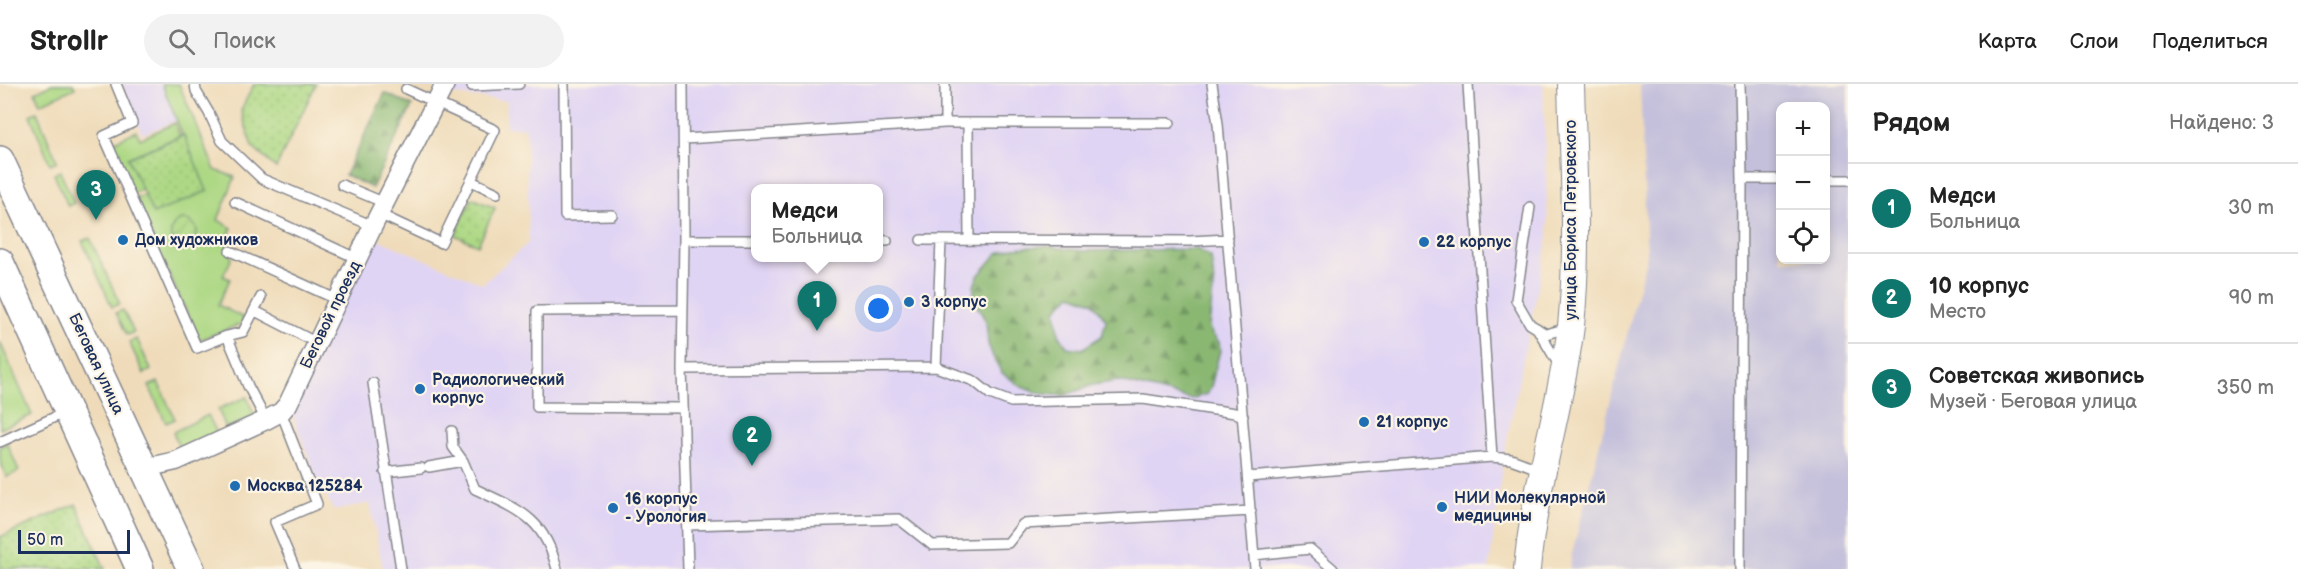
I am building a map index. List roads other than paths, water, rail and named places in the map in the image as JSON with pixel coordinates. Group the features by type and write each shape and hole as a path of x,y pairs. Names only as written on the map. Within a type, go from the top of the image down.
{"main road":[{"name":"Беговая улица","path":"0,160 192,569"},
{"path":"0,262 140,569"}],"street":[{"name":"Беговой проезд","path":"278,412 317,343 445,84"},
{"name":"улица Бориса Петровского","path":"1527,569 1543,471 1564,372 1570,327 1575,213 1571,84"},
{"path":"146,468 176,461 278,412"}],"lane":[{"path":"116,84 132,123 104,136 197,348 243,332 261,297"},
{"path":"195,84 196,91 222,141 262,179 379,215 441,243 495,130 406,88"},
{"path":"472,86 519,84"},
{"path":"564,84 565,216 612,215"},
{"path":"684,84 682,369 688,569"},
{"path":"945,84 945,123"},
{"path":"1212,84 1218,124 1244,416 1255,569"},
{"path":"1468,84 1492,458"},
{"path":"1740,84 1742,179 1740,569"},
{"path":"684,139 945,123 1170,123"},
{"path":"968,123 969,240"},
{"path":"1742,179 1776,179"},
{"path":"1830,180 1848,180"},
{"path":"471,181 497,193"},
{"path":"342,185 379,215"},
{"path":"235,202 358,259"},
{"path":"1530,207 1516,300 1530,324 1546,334 1570,327"},
{"path":"921,240 1190,241 1228,239"},
{"path":"684,240 751,240"},
{"path":"936,367 941,241"},
{"path":"230,251 338,300"},
{"path":"682,310 537,311 537,407 683,408"},
{"path":"255,311 317,343"},
{"path":"1537,328 1564,372"},
{"path":"228,336 248,386 278,412 317,504 276,522 296,569"},
{"path":"682,369 936,367 974,381 990,394 1011,402 1143,399 1235,412 1244,416"},
{"path":"373,383 401,569"},
{"path":"0,442 68,411"},
{"path":"452,431 453,447 463,461 474,489 516,508 539,526 553,551 557,569"},
{"path":"1248,477 1492,458 1511,459 1543,471"},
{"path":"385,472 463,461"},
{"path":"687,525 899,519 932,545 1008,543 1023,525 1251,511"},
{"path":"1254,555 1310,549 1333,569"}],"place":[{"name":"Советская живопись","path":"96,220"},
{"name":"Дом художников","path":"123,240"},
{"name":"22 корпус","path":"1424,242"},
{"name":"3 корпус","path":"909,302"},
{"name":"Медси","path":"817,331"},
{"name":"Радиологический корпус","path":"420,389"},
{"name":"21 корпус","path":"1364,422"},
{"name":"10 корпус","path":"752,466"},
{"name":"Москва 125284","path":"235,486"},
{"name":"НИИ Молекулярной медицины","path":"1442,507"},
{"name":"16 корпус - Урология","path":"613,508"}]}
